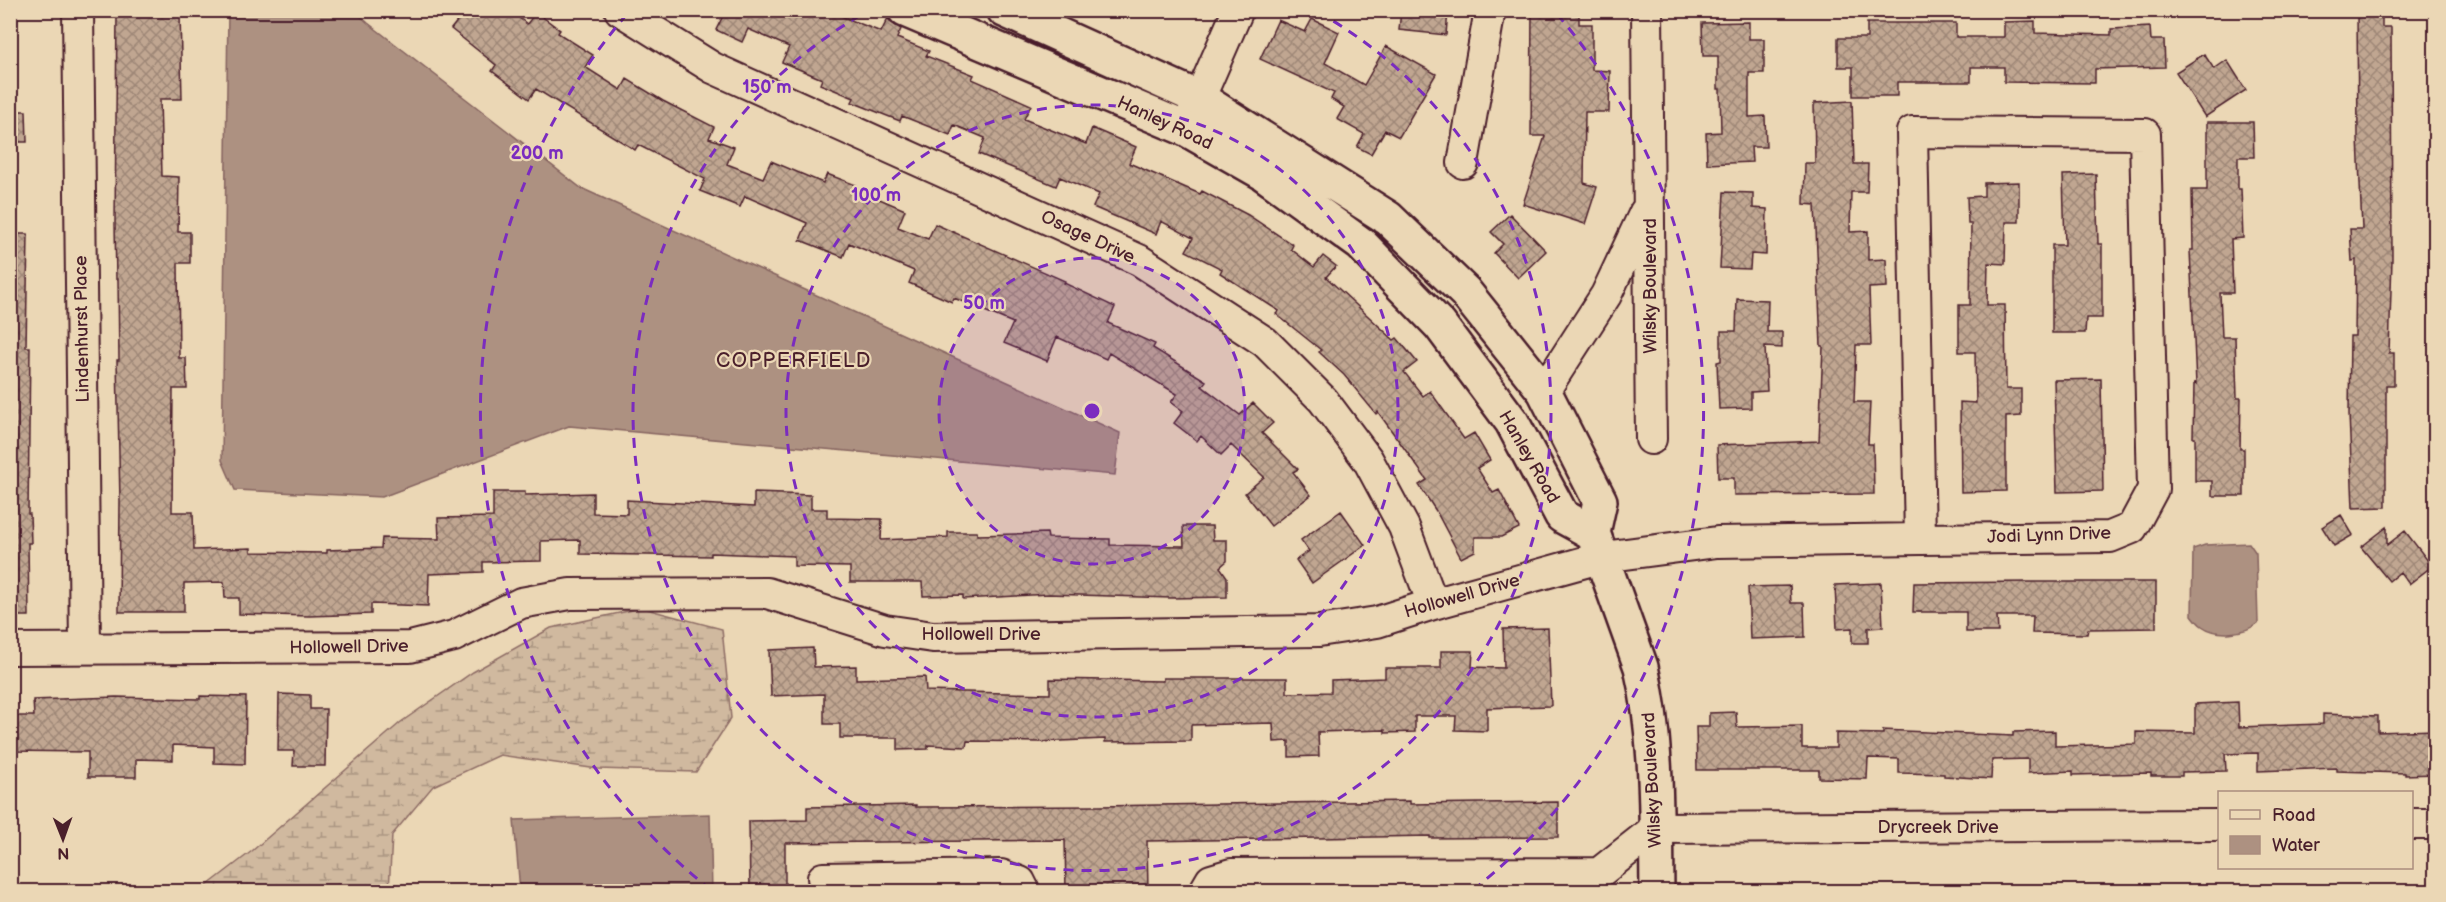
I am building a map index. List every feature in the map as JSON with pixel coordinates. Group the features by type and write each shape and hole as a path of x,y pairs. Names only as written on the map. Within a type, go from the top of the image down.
{"main road":[{"name":"Hanley Road","path":"905,10 1186,129 1263,173 1361,244 1447,334 1512,422 1562,516 1598,545"},
{"name":"Hanley Road","path":"1004,10 1199,98 1388,218 1465,292 1544,391 1600,501 1598,545"},
{"name":"Wilsky Boulevard","path":"1598,545 1641,667 1646,689 1655,752 1657,891"}],"street":[{"name":"Lindenhurst Place","path":"78,10 86,648"},
{"name":"Osage Drive","path":"620,10 712,68 1139,260 1265,342 1323,400 1368,460 1404,527 1433,604"},
{"path":"1186,129 1238,10"},
{"path":"1463,163 1490,10"},
{"name":"Wilsky Boulevard","path":"1647,10 1651,439"},
{"name":"Jodi Lynn Drive","path":"1912,132 2145,134 2153,489 2132,528 2110,537 1920,539 1912,132"},
{"name":"Wilsky Boulevard","path":"1544,391 1606,295 1649,204"},
{"name":"Hollowell Drive","path":"10,649 410,647 454,636 521,603 570,594 768,593 885,630 933,637 1319,631 1377,622 1598,545 1920,539"},
{"path":"2413,824 2436,824"},
{"name":"Drycreek Drive","path":"1656,828 2218,825"},
{"path":"1204,891 1211,880 1231,874 1484,883 1599,873 1656,828"},
{"path":"823,878 1001,875 1020,882 1025,891"}],"green space":[{"path":"642,608 722,629 731,718 696,772 598,769 500,755 433,786 392,835 389,891 204,892 204,888 252,851 401,722 473,672 551,628"}],"water":[{"path":"228,11 355,11 581,188 1120,433 1115,475 569,426 382,497 235,490 222,460"},
{"path":"2249,543 2256,553 2258,623 2246,630 2231,633 2208,629 2192,615 2193,549 2205,545"},
{"path":"710,814 712,891 520,891 514,820"}],"building":[{"path":"132,10 164,10 164,14 180,14 182,99 160,99 162,176 179,177 178,232 190,232 190,263 178,263 179,358 186,358 187,389 173,389 172,512 193,512 194,550 251,548 251,552 327,553 327,550 381,548 382,538 439,539 438,518 493,517 493,492 525,492 525,495 593,493 593,513 627,514 627,500 754,507 754,493 811,495 811,509 827,509 827,518 882,519 881,540 948,537 948,532 977,532 977,535 1047,533 1048,538 1110,539 1110,545 1184,546 1183,526 1212,526 1213,540 1227,540 1227,561 1220,567 1227,577 1227,597 1171,598 1049,594 963,599 963,595 923,596 922,582 850,582 850,567 794,566 794,556 711,553 711,556 580,554 580,540 541,541 541,561 483,562 483,572 429,574 428,606 371,604 371,614 309,616 239,614 239,598 225,598 224,582 184,583 184,612 119,612 120,501 117,360 119,360 115,223 117,14 133,14"},
{"path":"466,10 509,10 527,24 536,12 560,30 558,33 593,55 585,67 621,90 627,79 663,101 714,127 709,138 734,147 727,164 763,178 771,161 823,183 827,174 856,185 854,188 905,210 898,227 928,239 935,224 1065,281 1064,283 1115,307 1108,323 1155,344 1153,348 1206,381 1202,386 1240,415 1253,403 1273,423 1262,433 1298,469 1293,472 1311,495 1271,526 1245,493 1264,477 1231,445 1221,455 1201,436 1197,441 1174,423 1183,411 1171,402 1177,394 1109,353 1106,359 1057,337 1047,361 1004,343 1013,323 954,298 952,302 909,283 914,271 849,243 843,257 800,240 807,223 745,196 740,207 700,191 705,179 638,145 635,150 536,89 529,99 492,71 496,65 451,29"},
{"path":"726,10 826,10 881,32 888,18 901,29 897,38 929,51 926,56 974,75 972,79 1031,105 1024,119 1086,144 1092,128 1136,147 1129,163 1200,194 1202,191 1248,215 1293,245 1291,249 1314,267 1323,256 1336,266 1326,277 1394,340 1397,338 1417,362 1404,372 1423,396 1430,391 1464,439 1474,433 1490,460 1477,468 1493,493 1499,490 1519,528 1501,537 1475,537 1475,551 1461,558 1419,485 1427,480 1378,412 1376,414 1344,375 1319,352 1321,350 1276,314 1279,311 1220,273 1222,269 1186,251 1193,238 1161,221 1156,234 1093,207 1099,194 1060,177 1056,186 979,154 985,138 954,125 950,135 902,116 900,121 852,102 854,98 820,84 822,79 782,62 789,47 748,29 742,42 716,30"},
{"path":"1401,10 1448,10 1446,35 1399,30"},
{"path":"1532,10 1579,10 1579,24 1592,24 1592,70 1610,71 1609,112 1585,112 1584,183 1597,187 1585,224 1523,204 1545,136 1531,136"},
{"path":"2357,10 2382,10 2382,27 2391,27 2392,259 2389,353 2394,353 2394,385 2386,385 2386,507 2353,508 2349,414 2350,336 2355,336 2356,260 2352,261 2350,229 2362,229 2358,138"},
{"path":"1312,19 1339,32 1325,63 1364,85 1386,46 1436,74 1399,137 1385,130 1371,154 1357,147 1364,134 1337,119 1344,107 1331,99 1334,93 1260,59 1278,20 1305,32"},
{"path":"2035,21 2035,33 2111,35 2111,29 2150,27 2151,40 2164,40 2165,67 2095,69 2095,83 2004,82 2004,67 1971,67 1971,82 1897,82 1897,96 1853,96 1853,67 1838,67 1838,38 1867,38 1867,23 1956,23 1956,37 2004,37 2004,22"},
{"path":"1749,22 1749,39 1764,39 1764,73 1749,73 1749,117 1765,116 1766,147 1751,147 1752,162 1707,164 1706,133 1721,132 1720,89 1718,89 1718,56 1703,56 1702,23"},
{"path":"2204,54 2214,69 2227,60 2246,90 2205,117 2176,72"},
{"path":"1852,101 1854,164 1868,164 1867,192 1851,192 1850,232 1868,231 1868,260 1886,259 1887,287 1869,288 1871,345 1856,345 1854,402 1870,402 1868,444 1873,444 1874,494 1734,495 1734,478 1718,478 1717,445 1819,441 1823,346 1821,346 1815,205 1804,204 1805,163 1815,163 1814,103"},
{"path":"10,111 26,111 27,142 10,142"},
{"path":"2207,122 2253,122 2254,157 2238,157 2238,189 2241,189 2243,238 2231,239 2233,293 2220,293 2222,337 2235,337 2237,398 2241,398 2240,449 2244,449 2244,496 2212,496 2212,481 2195,481 2195,438 2193,438 2194,383 2196,384 2190,250 2193,250 2192,190 2207,190"},
{"path":"2096,174 2098,244 2102,244 2102,318 2086,318 2085,333 2052,333 2052,245 2065,245 2063,175"},
{"path":"2019,182 2019,222 2006,222 2005,264 1988,263 1987,305 2005,305 2006,389 2021,389 2021,416 2006,417 2006,491 1961,492 1960,402 1976,403 1975,352 1959,352 1959,305 1970,305 1971,223 1968,223 1967,197 1984,196 1984,183"},
{"path":"1724,192 1753,193 1753,208 1767,209 1766,255 1751,254 1750,269 1720,268"},
{"path":"1510,214 1546,251 1518,278 1494,253 1503,244 1491,232"},
{"path":"10,234 28,234 26,347 30,347 29,616 10,616"},
{"path":"1737,299 1768,300 1767,332 1782,332 1782,348 1765,347 1767,391 1751,392 1751,408 1719,409 1717,362 1721,361 1721,331 1736,331"},
{"path":"2101,379 2103,491 2057,492 2054,380"},
{"path":"1341,511 1365,545 1312,583 1296,560 1309,551 1301,540"},
{"path":"2341,515 2353,535 2334,546 2322,527"},
{"path":"2387,527 2387,545 2405,531 2432,566 2409,584 2400,572 2389,581 2361,547"},
{"path":"2156,582 2156,628 2088,629 2087,634 2032,633 2033,616 1997,616 1998,632 1966,632 1966,612 1913,612 1914,583"},
{"path":"1881,583 1883,627 1868,628 1868,643 1852,643 1852,628 1837,629 1835,585"},
{"path":"1790,586 1791,603 1804,603 1805,637 1750,639 1748,587"},
{"path":"1548,628 1551,706 1487,708 1487,731 1455,730 1456,716 1415,716 1415,732 1385,733 1385,730 1318,732 1319,756 1289,757 1289,741 1274,742 1273,723 1191,725 1191,741 1105,742 1105,739 1038,742 967,741 966,747 928,745 928,749 898,750 898,738 840,738 840,724 824,724 824,694 771,696 769,650 813,648 814,667 856,666 856,679 925,677 926,691 1050,694 1050,679 1163,681 1163,678 1287,678 1287,693 1331,692 1331,680 1385,678 1385,668 1441,668 1441,651 1473,651 1472,667 1504,668 1503,629"},
{"path":"279,694 310,695 310,709 326,709 325,766 293,766 294,751 278,751"},
{"path":"200,696 246,697 245,764 214,763 214,747 173,745 173,760 136,759 136,777 88,777 88,752 10,751 10,716 34,716 33,700 116,697 200,699"},
{"path":"2238,702 2239,727 2323,724 2323,714 2378,716 2378,732 2434,730 2435,774 2405,775 2405,773 2336,771 2336,768 2258,771 2258,753 2225,754 2226,771 2182,772 2182,776 2151,776 2151,773 2073,775 2073,771 2028,773 2028,759 1992,760 1991,779 1944,776 1944,774 1899,773 1899,759 1868,758 1867,779 1819,778 1819,770 1697,770 1696,727 1709,727 1709,713 1736,712 1737,727 1802,726 1802,748 1836,748 1836,733 1883,734 1883,730 2013,736 2013,732 2055,731 2055,746 2136,744 2136,732 2195,733 2195,704"},
{"path":"1410,801 1410,804 1558,802 1558,837 1430,838 1430,836 1147,841 1148,891 1066,891 1065,840 785,843 785,891 750,891 749,821 807,820 807,807 1099,806"}],"district":[{"name":"COPPERFIELD","path":"794,361"}]}
